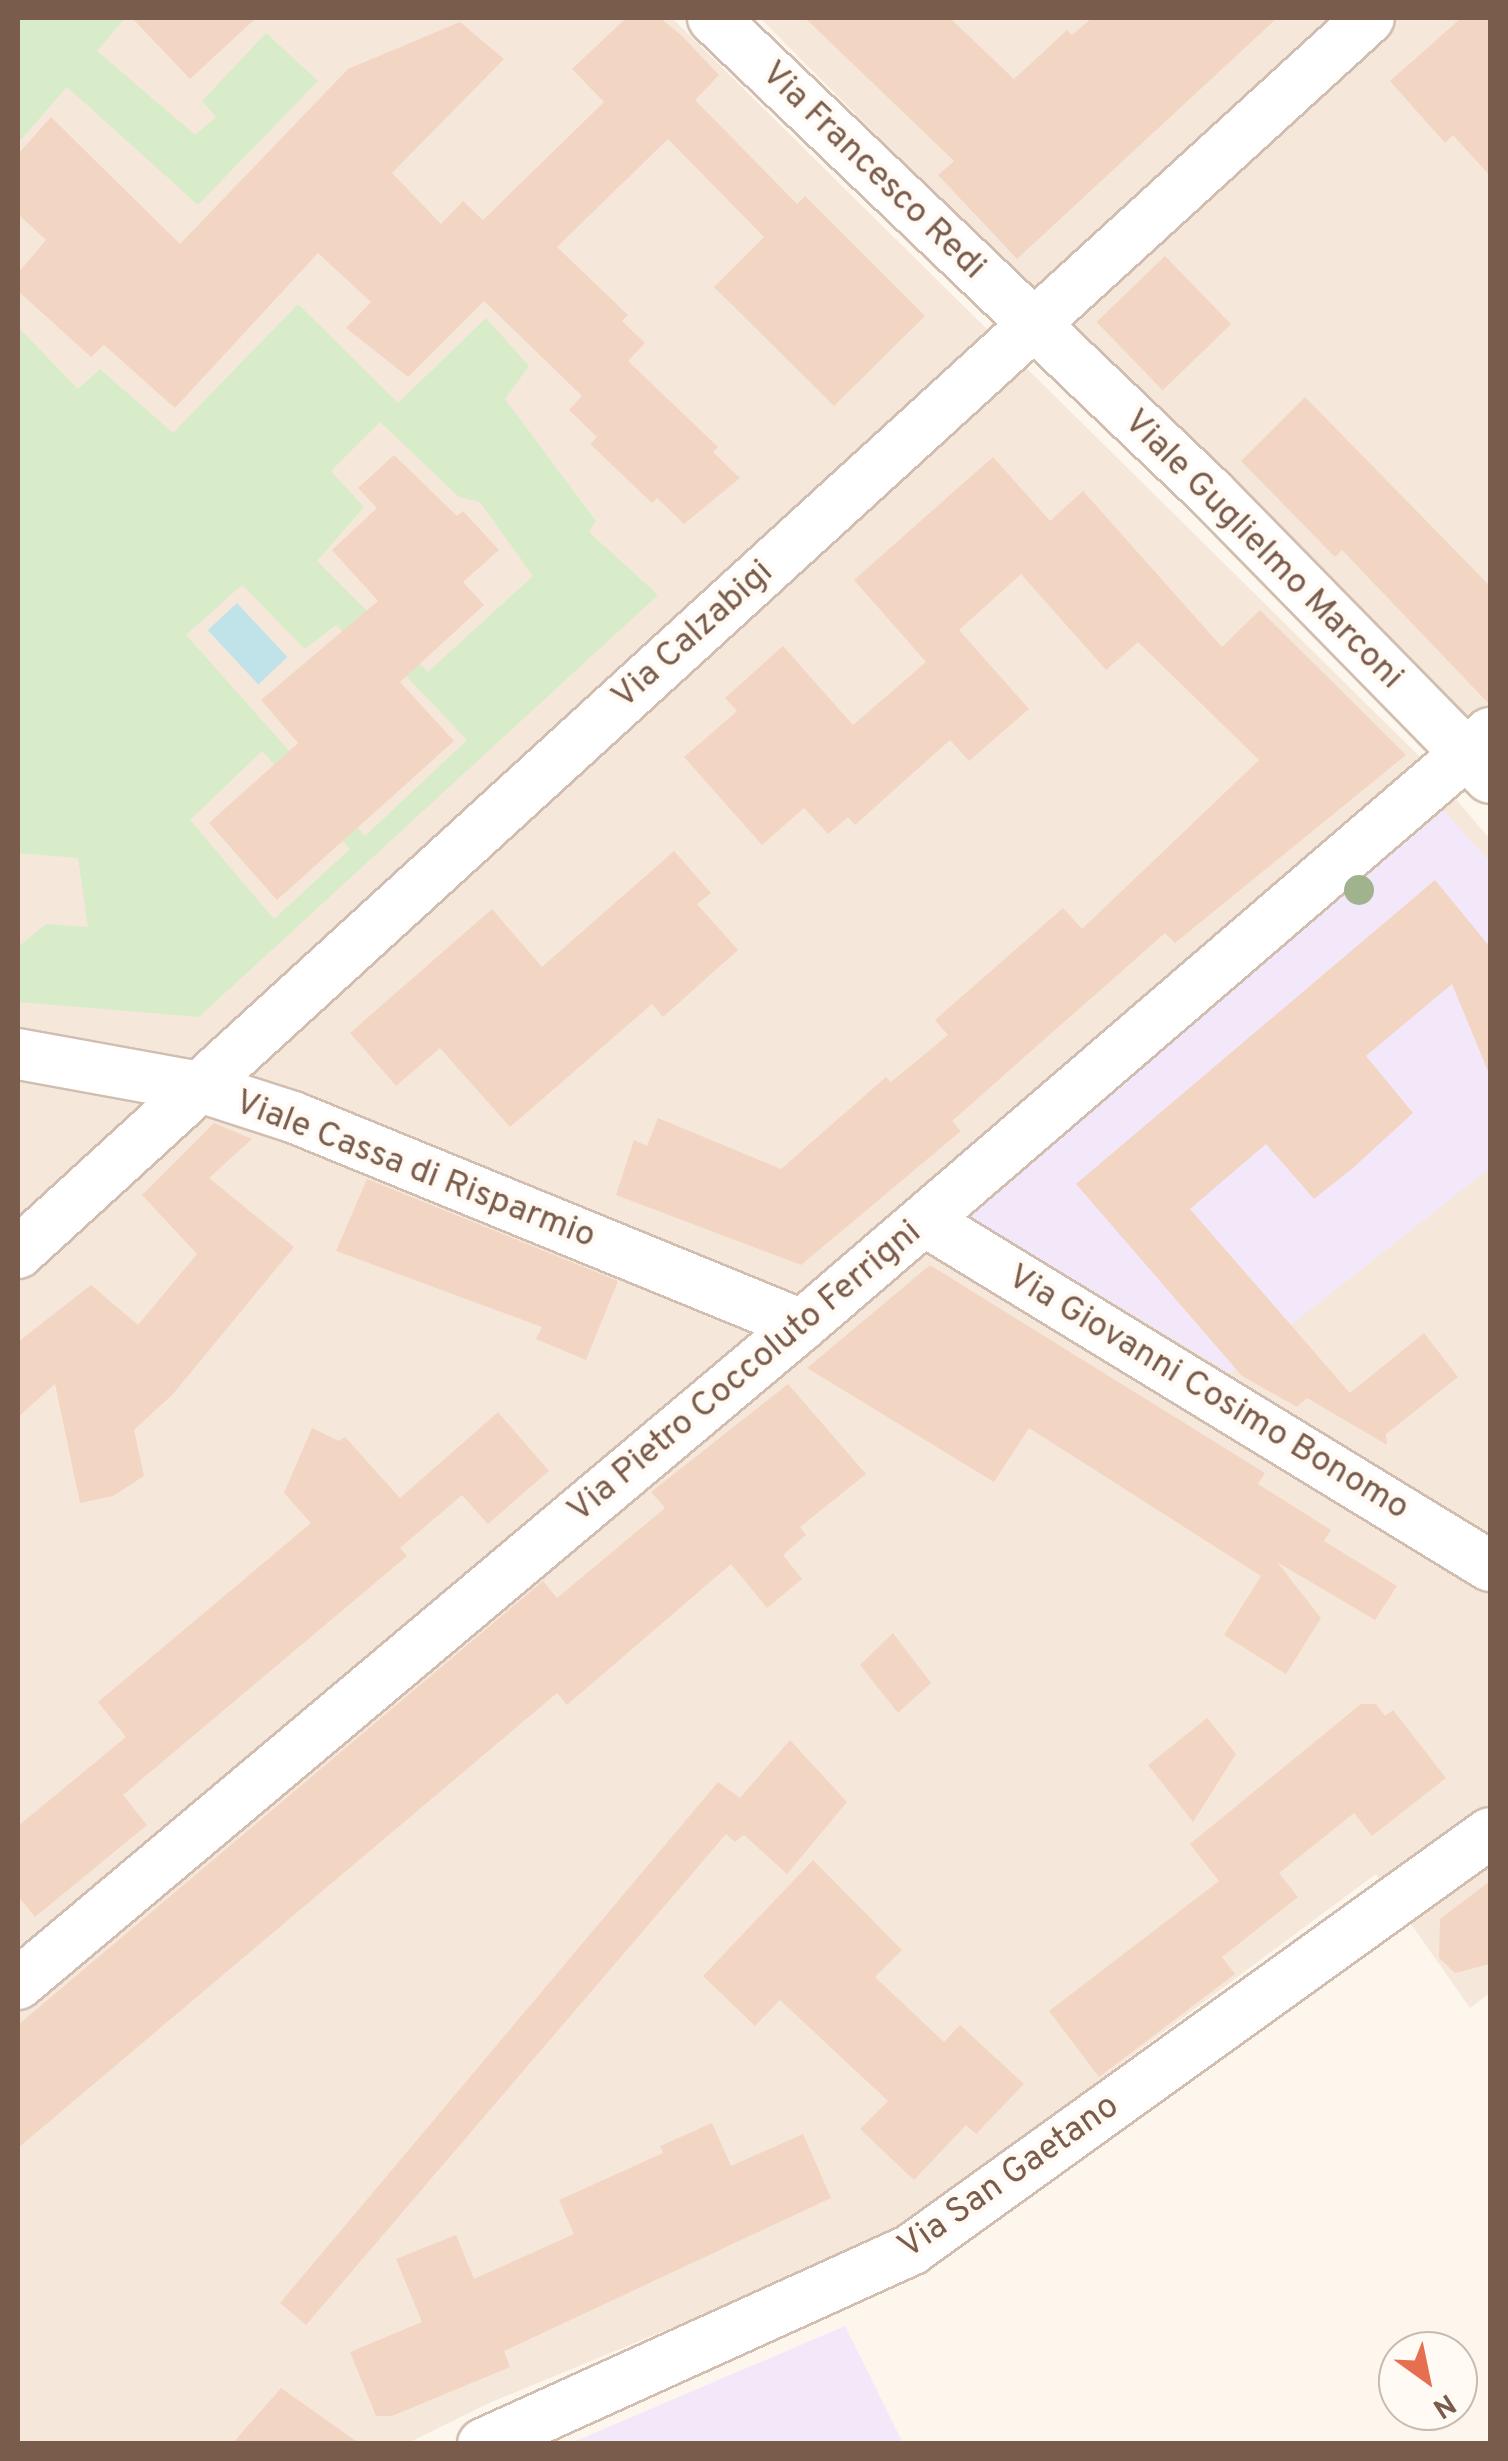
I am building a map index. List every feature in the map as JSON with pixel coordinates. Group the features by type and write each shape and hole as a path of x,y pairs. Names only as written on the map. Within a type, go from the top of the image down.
{"street":[{"name":"Via Francesco Redi","path":"713,18 1032,325"},
{"name":"Via Calzabigi","path":"18,1253 1368,18"},
{"name":"Viale Guglielmo Marconi","path":"1032,325 1483,755"},
{"name":"Via Pietro Coccoluto Ferrigni","path":"18,1984 544,1562 802,1326 924,1221 1483,755"},
{"name":"Viale Cassa di Risparmio","path":"18,1054 200,1087 293,1117 802,1326"},
{"name":"Via Giovanni Cosimo Bonomo","path":"924,1221 1490,1566"},
{"name":"Via San Gaetano","path":"483,2444 912,2249 1490,1832"}],"shaded area":[{"path":"18,18 672,18 1417,754 1490,839 1490,1993 1470,2008 1376,1874 884,2240 489,2403 408,2443 18,2443"},
{"path":"760,18 1490,18 1490,737 1024,284"},
{"path":"1437,803 1490,862 1490,1168 1230,1373 959,1210"},
{"path":"845,2326 903,2443 571,2443"}],"green space":[{"path":"18,18 125,18 97,51 195,135 216,117 202,101 266,33 318,81 198,205 67,87 18,143"},
{"path":"298,304 398,403 486,318 529,366 505,399 596,521 589,532 658,595 199,1017 18,1002 18,947 46,924 88,927 78,858 18,853 18,327 78,389 100,369 173,433","holes":["380,422 459,497 480,502 533,576 428,672 317,561 364,507 331,471","242,585 305,649 336,625 378,664 390,659 467,740 365,836 186,635","262,751 350,849 274,919 190,820"]}],"water":[{"path":"237,603 287,657 258,684 208,630"}],"building":[{"path":"132,18 256,18 190,79"},
{"path":"626,18 660,18 681,35 719,75 695,100 797,204 805,196 925,316 834,406 714,287 764,237 668,139 557,247 628,315 622,321 645,343 628,361 718,447 713,452 740,478 684,524 657,498 652,503 590,444 597,437 569,410 582,396 484,301 408,377 346,328 371,302 318,253 175,408 104,345 91,357 18,291 18,273 46,240 18,214 18,154 51,117 180,244 348,69 460,22 504,59 392,173 441,224 463,201 483,220 604,102 572,69"},
{"path":"805,18 950,18 1014,79 1067,30 1072,35 1092,18 1277,18 1017,259 938,175 954,161"},
{"path":"1461,18 1490,18 1490,176 1453,135 1445,143 1390,81"},
{"path":"1165,256 1231,324 1163,390 1097,322"},
{"path":"1305,397 1490,586 1490,705 1342,550 1335,557 1241,461"},
{"path":"394,455 457,516 463,511 499,550 463,582 484,605 400,682 454,741 277,900 209,823 298,743 261,700 378,601 332,550 377,508 358,488"},
{"path":"993,457 1050,521 1083,491 1222,647 1260,610 1406,755 1175,943 1165,933 952,1121 961,1131 801,1265 616,1195 634,1140 647,1146 658,1118 781,1169 886,1077 891,1082 948,1035 935,1020 1063,908 1082,929 1259,760 1138,642 1106,670 1021,574 959,630 1029,709 969,761 950,740 855,825 848,817 828,834 804,808 762,845 684,757 737,711 725,698 783,646 853,725 926,662 854,580"},
{"path":"674,851 711,893 697,904 738,950 663,1017 652,1004 510,1127 440,1048 396,1086 350,1033 492,909 542,967"},
{"path":"1435,880 1490,947 1490,1076 1452,984 1366,1056 1413,1113 1354,1167 1314,1199 1266,1144 1190,1209 1350,1393 1424,1333 1458,1377 1386,1434 1387,1445 1307,1398 1297,1407 1242,1376 1076,1184"},
{"path":"214,1123 252,1139 209,1178 294,1247 173,1394 134,1430 144,1476 113,1496 80,1503 55,1384 18,1417 18,1342 91,1285 138,1325 197,1254 142,1195"},
{"path":"367,1179 618,1281 586,1360 536,1339 542,1327 336,1251"},
{"path":"930,1265 1265,1473 1258,1484 1331,1530 1324,1541 1397,1586 1375,1620 1277,1562 1321,1618 1286,1674 1224,1635 1261,1576 1029,1428 994,1482 807,1368"},
{"path":"788,1384 866,1474 800,1527 806,1535 783,1555 802,1579 767,1608 731,1564 567,1705 557,1693 18,2148 18,2025 543,1581 557,1598 665,1508 651,1492"},
{"path":"498,1412 549,1471 488,1524 462,1495 400,1548 407,1556 123,1795 147,1825 35,1917 18,1896 18,1826 126,1737 98,1702 311,1523 284,1493 312,1428 339,1441 345,1437 400,1498"},
{"path":"893,1633 931,1683 898,1713 860,1665"},
{"path":"1361,1704 1376,1704 1385,1716 1393,1710 1446,1778 1372,1836 1354,1813 1279,1873 1298,1897 1222,1957 1235,1974 1099,2077 1049,2011 1219,1881 1190,1844"},
{"path":"1207,1718 1236,1754 1193,1822 1148,1765"},
{"path":"790,1740 847,1802 787,1874 744,1835 735,1842 726,1834 306,2325 280,2303 718,1782 740,1798"},
{"path":"813,1860 902,1950 875,1977 944,2042 960,2025 1024,2084 976,2134 966,2125 914,2180 860,2129 888,2101 780,2000 755,2026 703,1976"},
{"path":"1490,1881 1490,1964 1455,1973 1439,1958 1440,1919"},
{"path":"712,2123 731,2166 803,2134 831,2198 504,2351 510,2367 392,2416 376,2416 350,2352 422,2322 396,2259 456,2235 474,2279 574,2234 559,2200 663,2153 660,2146"},
{"path":"281,2388 360,2444 232,2444"}]}
